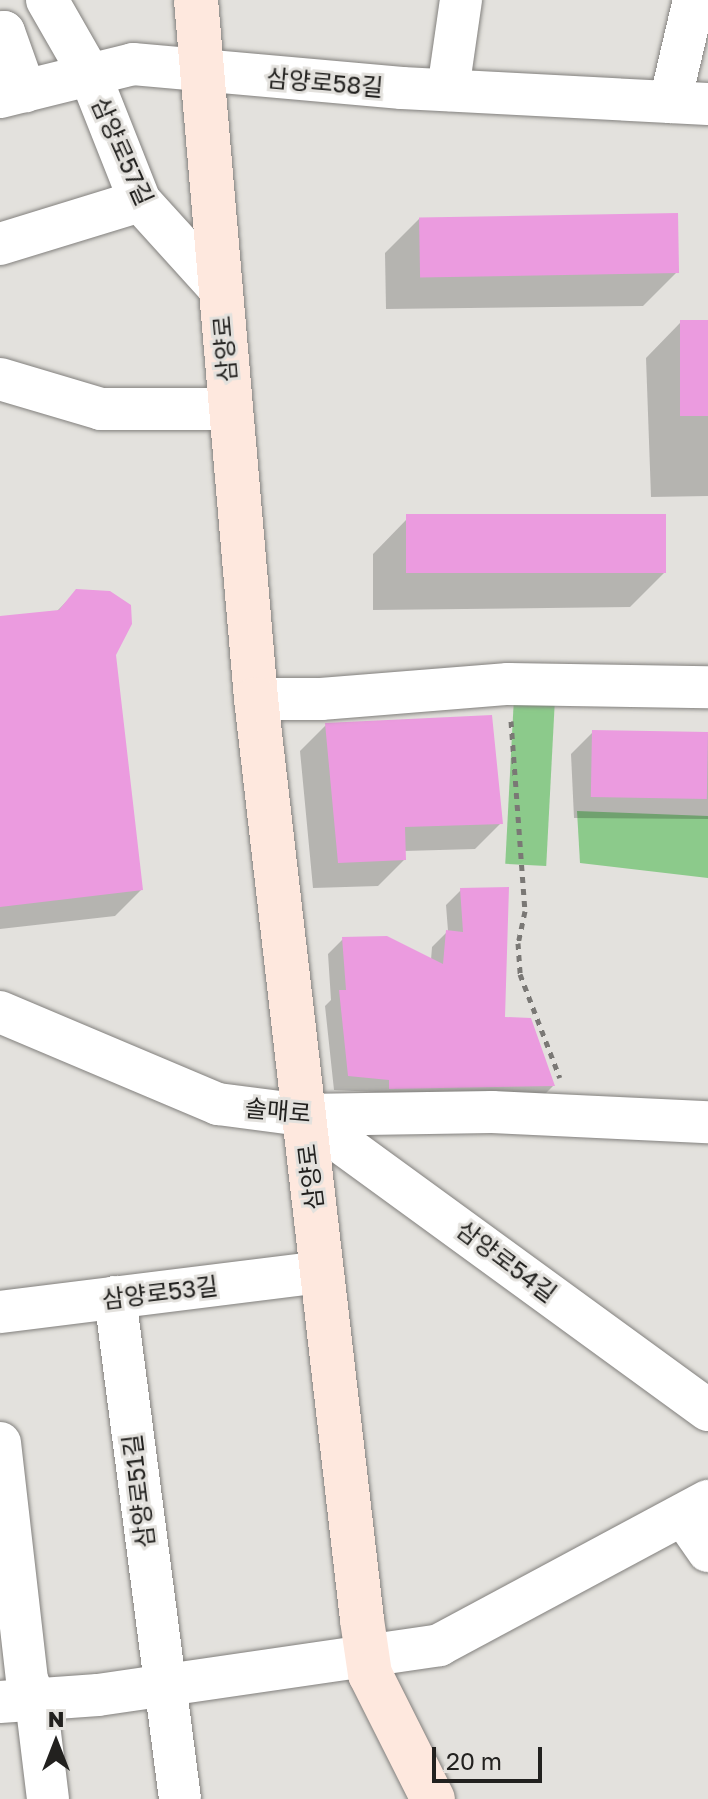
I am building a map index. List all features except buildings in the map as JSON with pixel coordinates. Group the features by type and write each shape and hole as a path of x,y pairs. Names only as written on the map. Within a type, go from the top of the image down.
{"main road":[{"name":"삼양로","path":"196,0 256,699 367,1656 370,1674 433,1799"}],"street":[{"name":"삼양로57길","path":"47,0 90,75 140,201 219,288"},
{"path":"448,90 461,0"},
{"name":"삼양로58길","path":"12,94 133,64 448,90 689,103 694,0"},
{"path":"0,33 12,94"},
{"path":"0,244 140,201"},
{"path":"0,379 101,409 230,409"},
{"path":"256,699 321,699 508,684 708,687"},
{"name":"솔매로","path":"0,1012 218,1104 303,1115 575,1116 708,1122"},
{"name":"삼양로54길","path":"303,1115 708,1410"},
{"name":"삼양로53길","path":"0,1312 321,1272"},
{"name":"삼양로51길","path":"115,1297 162,1684 180,1799"},
{"path":"0,1443 27,1680 18,1701 48,1799"},
{"path":"18,1701 439,1645 696,1508 708,1551"}],"path":[{"path":"508,684 525,911 518,943 520,974 575,1116"}],"green space":[{"path":"514,697 555,699 546,866 505,864"},
{"path":"577,811 708,816 708,878 580,863"}]}
